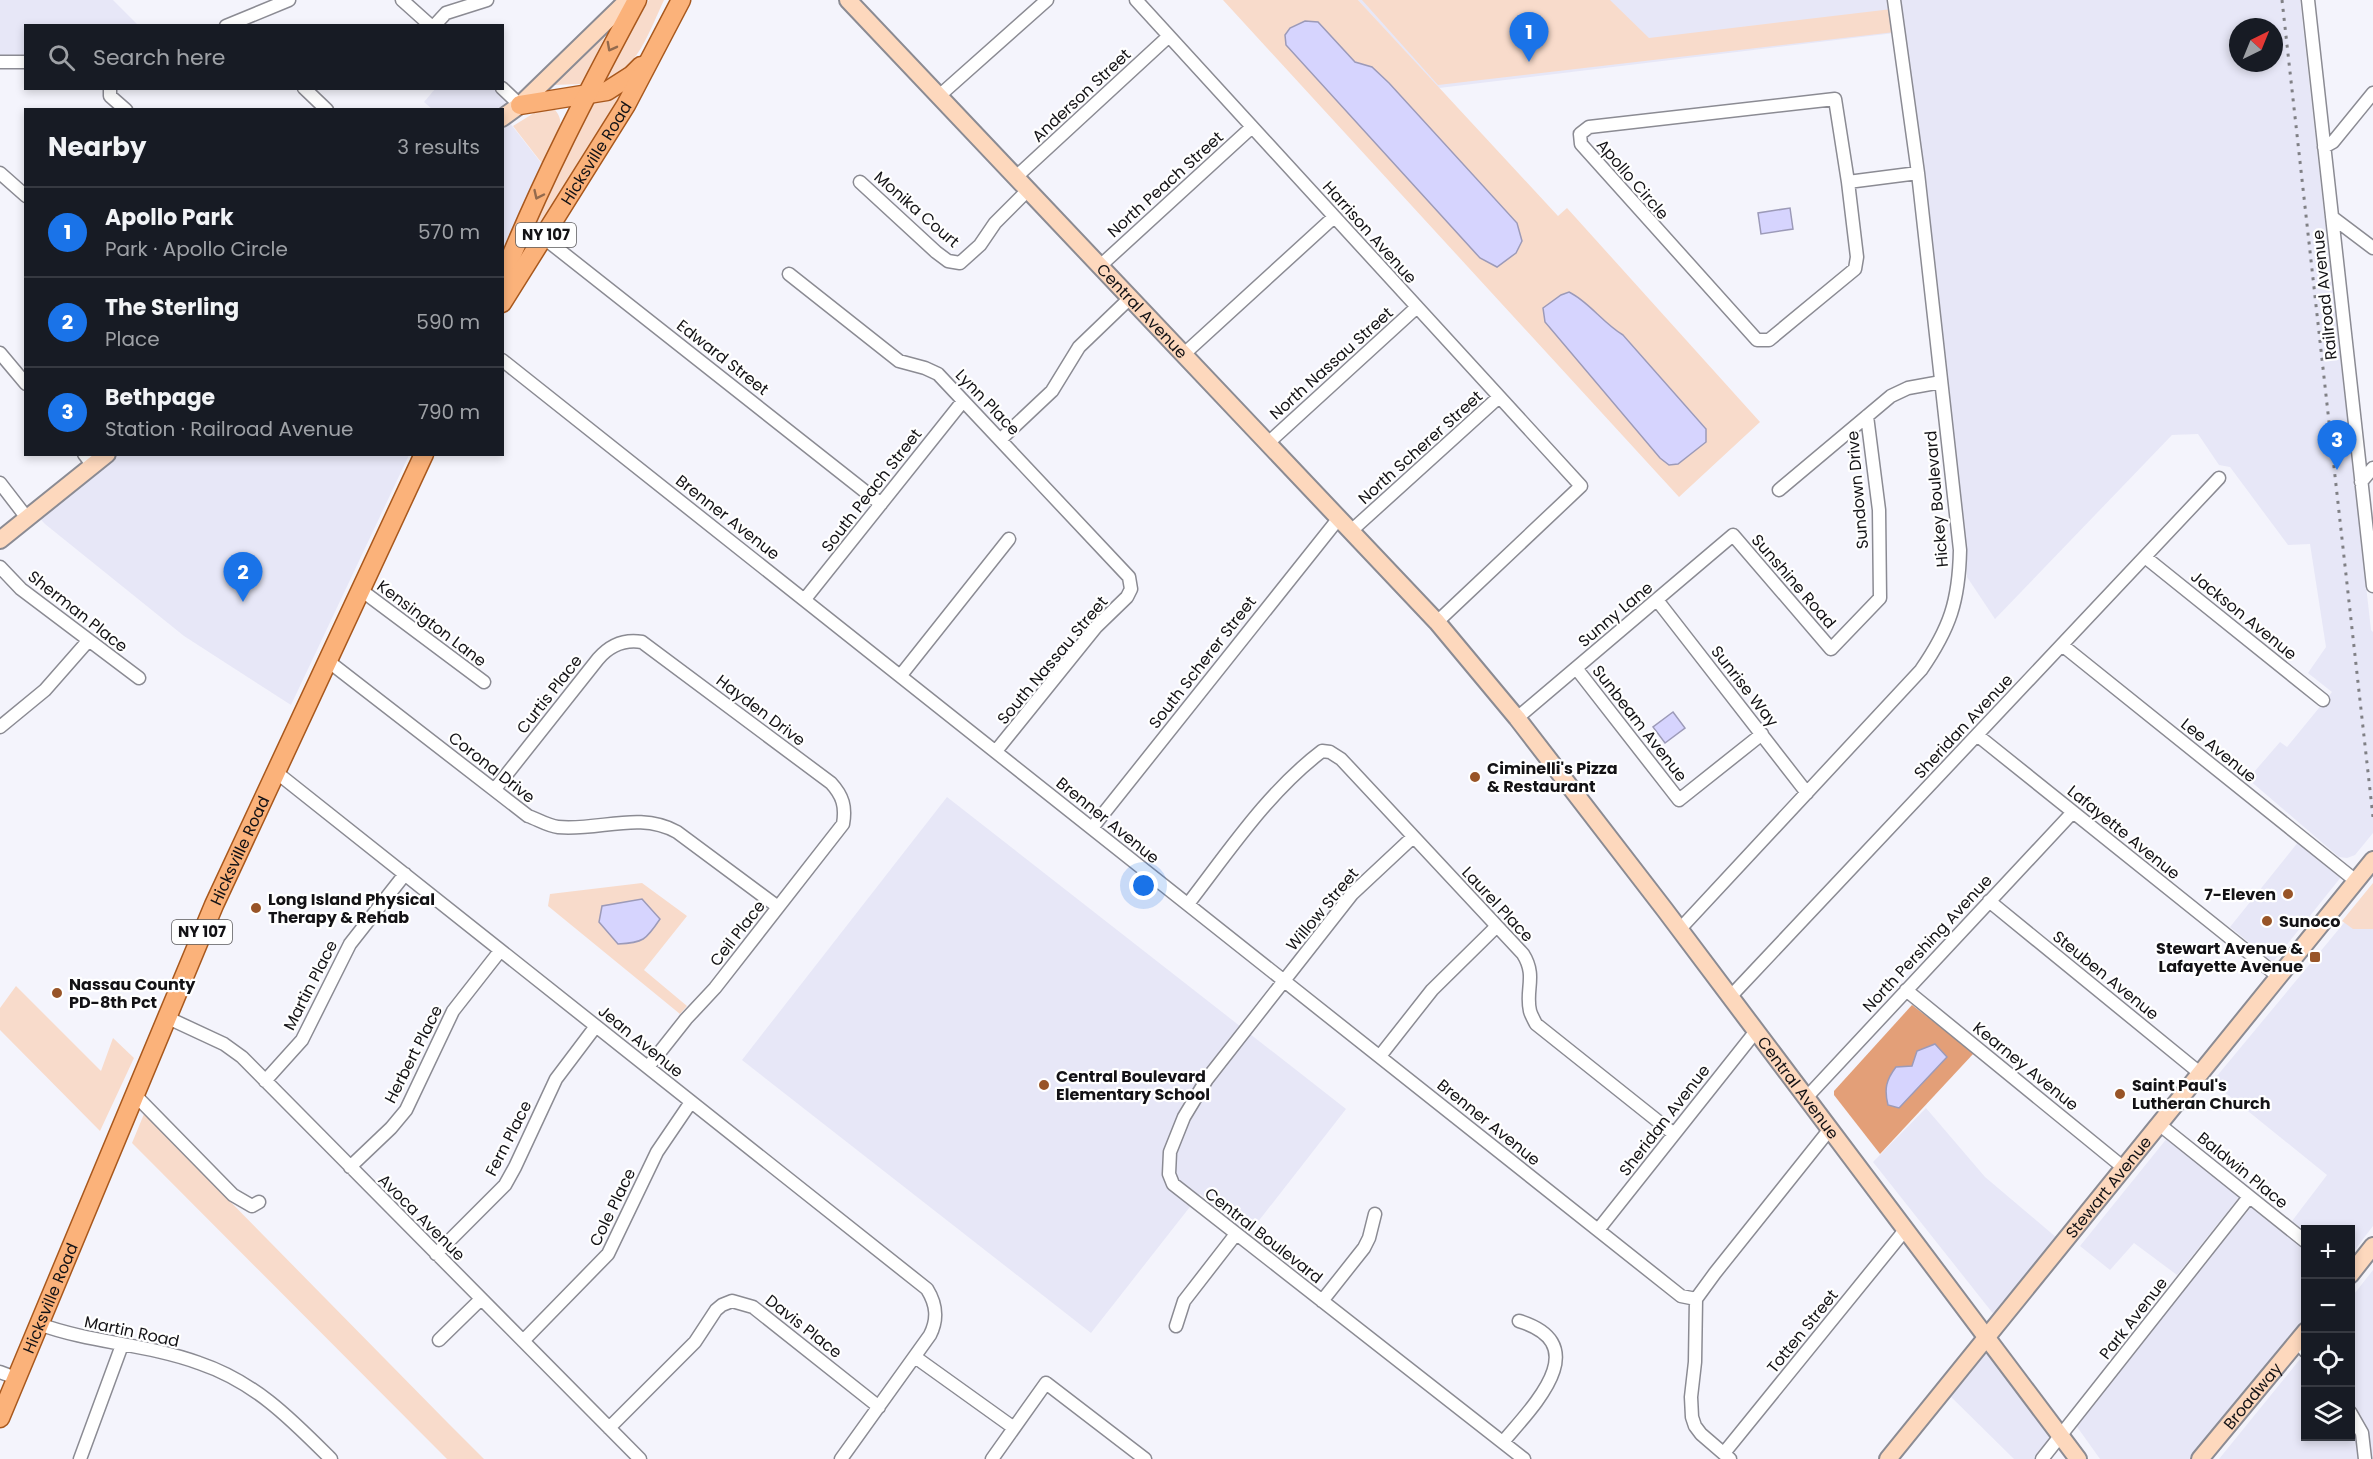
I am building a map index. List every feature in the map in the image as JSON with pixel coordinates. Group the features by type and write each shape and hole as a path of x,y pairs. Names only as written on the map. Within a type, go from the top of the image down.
{"main road":[{"path":"504,117 520,105 628,0"},
{"name":"Hicksville Road","path":"504,274 563,142 637,0"},
{"name":"Hicksville Road","path":"504,300 626,105 683,0"},
{"name":"Central Avenue","path":"848,0 1339,518 1357,527 1517,718 1680,929 2078,1459"},
{"path":"520,105 607,91 632,75 653,54"},
{"path":"543,101 554,105 562,116 563,142"},
{"name":"Hicksville Road","path":"0,1418 8,1375 39,1324 214,905 423,456"},
{"path":"0,540 27,518 88,460"},
{"name":"Stewart Avenue","path":"1888,1459 2373,860"},
{"path":"2355,1269 2373,1246"},
{"name":"Broadway","path":"2200,1459 2301,1343"}],"street":[{"path":"234,24 289,0"},
{"path":"402,0 430,24"},
{"path":"434,24 446,13 487,0"},
{"path":"939,96 1047,0"},
{"name":"Harrison Avenue","path":"1136,0 1581,486 1437,622"},
{"name":"Hickey Boulevard","path":"1680,929 1921,670 1946,630 1958,592 1960,550 1917,173 1894,0"},
{"name":"Railroad Avenue","path":"2308,0 2373,586"},
{"name":"Anderson Street","path":"1022,183 1169,36"},
{"path":"0,62 24,62"},
{"path":"110,90 110,96 124,108"},
{"path":"306,90 325,108"},
{"path":"504,90 520,105"},
{"path":"2324,147 2333,142 2373,93"},
{"name":"Apollo Circle","path":"1835,99 1848,182 1857,257 1855,269 1769,340 1757,340 1581,144 1580,134 1588,127 1835,99"},
{"name":"North Peach Street","path":"1100,266 1252,127"},
{"path":"0,173 24,194"},
{"path":"1848,182 1917,173"},
{"name":"Monika Court","path":"860,182 936,252 948,261 960,263 981,245 1022,183"},
{"path":"1184,354 1334,217"},
{"path":"2332,217 2373,248"},
{"name":"Edward Street","path":"544,238 881,504"},
{"name":"Lynn Place","path":"789,274 899,361 938,374 1129,577 1131,589"},
{"path":"1001,439 1052,391 1079,346 1130,298"},
{"name":"North Nassau Street","path":"1268,443 1417,308"},
{"path":"0,353 24,382"},
{"name":"Brenner Avenue","path":"504,362 1681,1296 1696,1299"},
{"path":"1779,490 1891,396 1908,388 1941,382"},
{"name":"North Scherer Street","path":"1357,527 1499,397"},
{"name":"South Peach Street","path":"805,599 963,400"},
{"name":"Sundown Drive","path":"1831,649 1880,598 1879,510 1867,416"},
{"path":"2361,482 2373,468"},
{"name":"Sheridan Avenue","path":"1731,997 2219,478"},
{"path":"0,483 27,518"},
{"name":"South Scherer Street","path":"1092,828 1339,518"},
{"name":"Sunshine Road","path":"1733,535 1831,649"},
{"name":"Sunny Lane","path":"1517,718 1733,535"},
{"path":"901,675 1009,538"},
{"name":"Jackson Avenue","path":"2145,556 2323,700"},
{"name":"Sherman Place","path":"0,567 21,589 139,678"},
{"name":"South Nassau Street","path":"996,751 1096,627 1127,597 1131,589"},
{"name":"Kensington Lane","path":"361,590 484,682"},
{"name":"Sunrise Way","path":"1657,600 1807,793"},
{"name":"Curtis Place","path":"495,789 607,648 629,640 642,642"},
{"path":"0,728 45,690 88,641"},
{"name":"Hayden Drive","path":"642,642 831,783 841,793 846,811 845,816"},
{"name":"Lee Avenue","path":"2062,645 2356,880"},
{"name":"Corona Drive","path":"327,661 528,816 555,826 578,828 645,821 664,825 677,832 778,907"},
{"name":"Sunbeam Avenue","path":"1576,668 1679,800 1762,734"},
{"name":"Lafayette Avenue","path":"1977,735 2279,977"},
{"name":"Laurel Place","path":"1188,904 1270,800 1300,767 1322,750 1327,751 1341,759 1528,963 1531,975 1530,1010 1536,1024 1674,1134"},
{"name":"Jean Avenue","path":"276,772 927,1289 935,1306 935,1324 915,1358"},
{"name":"North Pershing Avenue","path":"1806,1098 2073,812"},
{"name":"Ceil Place","path":"648,1067 686,1019 715,988 843,824 845,816"},
{"name":"Willow Street","path":"1284,980 1352,894 1413,837"},
{"name":"Martin Place","path":"265,1081 302,1040 350,944 405,874"},
{"name":"Steuben Avenue","path":"1989,901 2201,1074"},
{"path":"1380,1056 1432,990 1496,927"},
{"name":"Herbert Place","path":"350,1167 391,1128 406,1110 453,1011 500,951"},
{"name":"Central Boulevard","path":"1284,980 1207,1079 1184,1117 1170,1152 1169,1174 1173,1184 1524,1459"},
{"name":"Kearney Avenue","path":"1906,990 2124,1168"},
{"name":"Avoca Avenue","path":"166,1017 224,1044 242,1057 480,1300 640,1459"},
{"name":"Fern Place","path":"436,1254 505,1185 556,1079 596,1026"},
{"name":"Sheridan Avenue","path":"1598,1230 1756,1031"},
{"path":"134,1094 233,1195 252,1206 259,1202"},
{"name":"Cole Place","path":"523,1341 608,1254 657,1152 691,1102"},
{"name":"Baldwin Place","path":"2160,1125 2301,1238"},
{"path":"1727,1456 1701,1434 1692,1417 1696,1299 1830,1129"},
{"name":"Park Avenue","path":"2042,1459 2249,1197"},
{"path":"1322,1301 1364,1248 1375,1214"},
{"name":"Totten Street","path":"1727,1456 1905,1230"},
{"path":"1176,1326 1184,1301 1236,1234"},
{"path":"439,1340 480,1300"},
{"name":"Davis Place","path":"609,1428 695,1342 716,1310 727,1301 753,1307 879,1407"},
{"path":"1503,1442 1549,1385 1555,1371 1556,1360 1552,1344 1547,1336 1532,1325 1520,1321"},
{"name":"Martin Road","path":"39,1324 89,1340 182,1358 219,1370 269,1400 331,1459"},
{"path":"80,1459 122,1346"},
{"path":"841,1459 915,1358 1014,1428"},
{"path":"992,1459 1046,1383 1145,1459"},
{"path":"2355,1420 2362,1432 2365,1459"}],"shaded area":[{"path":"0,0 113,0 137,24 24,24 24,61 0,60"},
{"path":"649,0 664,0 641,48 625,69 604,80"},
{"path":"1223,0 1358,0 1558,216 1567,208 1760,422 1679,497","holes":["1318,22 1355,62 1372,67 1389,83 1517,223 1522,241 1480,258 1286,45 1285,35","1577,296 1607,325 1623,335 1706,428 1706,442 1669,465 1660,458 1545,322"]},
{"path":"1358,0 2300,0 2373,632 2373,833 2355,855 2347,858 2339,857 2248,779 2280,742 2287,747 2332,692 2308,673 2326,647 2310,544 2288,545 2230,467 2219,465 2198,434 2172,435 1995,619 1967,577 1965,529 1903,32 1439,88"},
{"path":"1362,0 1610,0 1649,38 1892,9 1895,32 1438,85"},
{"path":"609,28 582,84 553,85"},
{"path":"434,90 503,90 519,105 506,118 545,168 504,256 504,108 431,108 424,102"},
{"path":"622,92 620,103 548,218 520,252 592,101"},
{"path":"542,108 553,108 560,121 558,136 544,166 513,126"},
{"path":"101,456 409,456 291,705 184,636 45,524 33,511"},
{"name":"Central Boulevard Elementary School","path":"947,797 1346,1109 1250,1232 1200,1194 1091,1333 742,1060"},
{"path":"2299,841 2341,877 2273,962 2230,927"},
{"path":"642,883 687,916 644,970 687,1006 680,1014 548,906 550,894"},
{"path":"2373,883 2373,929 2353,929 2342,921"},
{"path":"2373,888 2373,1226 2355,1250 2355,1225 2301,1225 2301,1228 2292,1221 2327,1175 2212,1082"},
{"path":"16,986 101,1071 113,1038 134,1058 100,1131 0,1030 0,1008"},
{"path":"1912,1005 1974,1053 1880,1154 1834,1095 1834,1091"},
{"path":"1926,1108 1985,1177 2057,1238 1995,1316 1873,1162"},
{"path":"144,1114 484,1459 447,1459 132,1143"},
{"path":"2168,1137 2240,1196 2177,1275 2134,1243 2110,1270 2080,1246"},
{"path":"2252,1206 2301,1246 2301,1323 2192,1459 2100,1459 2075,1424"},
{"path":"2373,1270 2373,1459 2219,1459 2301,1358 2301,1441 2355,1441 2355,1293"},
{"path":"1988,1338 2061,1435 2044,1459 2014,1459 1944,1390"}],"water":[{"path":"1305,21 1318,22 1355,62 1372,67 1389,83 1517,223 1522,241 1516,253 1497,267 1480,258 1286,45 1285,35 1290,28"},
{"path":"1790,208 1793,229 1761,234 1758,213"},
{"path":"1569,292 1623,335 1706,429 1706,442 1678,464 1669,465 1660,458 1545,322 1543,308"},
{"path":"1673,712 1685,728 1665,743 1653,727"},
{"path":"642,899 660,919 643,939 633,943 618,944 599,922 602,906"},
{"path":"1935,1044 1947,1057 1899,1108 1888,1105 1887,1085 1896,1067 1912,1066 1917,1051"}],"railway":[{"path":"2282,0 2373,817"}],"place":[{"name":"Apollo Park","path":"1529,62"},
{"name":"Bethpage","path":"2337,470"},
{"name":"The Sterling","path":"243,602"},
{"name":"Ciminelli's Pizza & Restaurant","path":"1475,777"},
{"name":"7-Eleven","path":"2288,894"},
{"name":"Long Island Physical Therapy & Rehab","path":"256,908"},
{"name":"Sunoco","path":"2267,921"},
{"name":"Stewart Avenue & Lafayette Avenue","path":"2315,957"},
{"name":"Nassau County PD-8th Pct","path":"57,993"},
{"name":"Central Boulevard Elementary School","path":"1044,1085"},
{"name":"Saint Paul's Lutheran Church","path":"2120,1094"}]}
